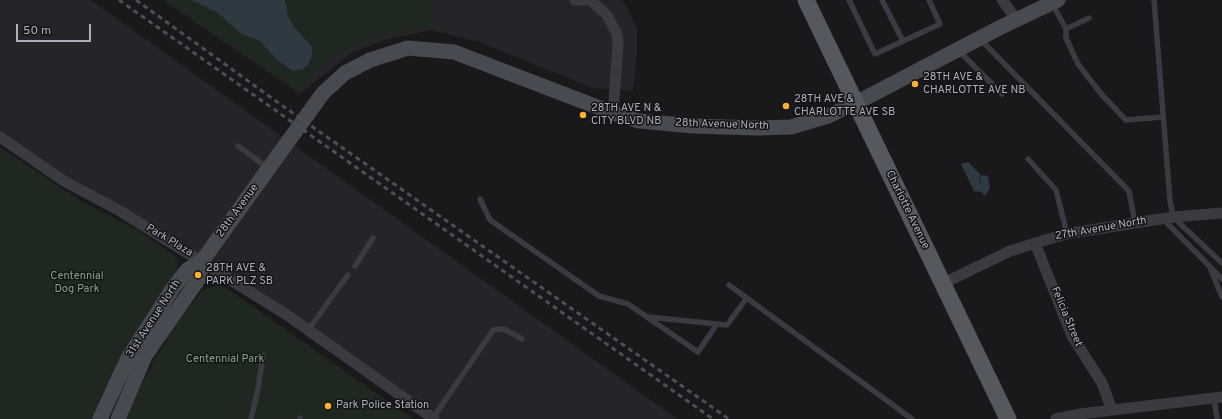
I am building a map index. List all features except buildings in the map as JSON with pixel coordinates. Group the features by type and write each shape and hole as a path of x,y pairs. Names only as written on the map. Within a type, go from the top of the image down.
{"main road":[{"name":"Charlotte Avenue","path":"806,0 1008,419"},
{"name":"28th Avenue North","path":"271,165 323,93 344,73 370,60 408,48 454,52 613,113 640,121 693,126 784,127 828,116 856,103 1055,1"},
{"name":"28th Avenue","path":"202,261 271,165"},
{"name":"31st Avenue North","path":"100,419 128,358 144,331 187,270 202,261"},
{"name":"31st Avenue North","path":"118,419 145,356 200,277 202,261"}],"street":[{"path":"575,0 583,0"},
{"path":"590,0 607,15 617,34 618,45 613,113"},
{"path":"1002,0 1017,20"},
{"name":"Park Plaza","path":"0,137 64,181 120,211 202,261 308,330 433,419"},
{"name":"27th Avenue North","path":"942,284 1002,254 1067,234 1168,218 1222,213"},
{"name":"Felicia Street","path":"1035,243 1072,336 1102,383 1112,410"},
{"path":"1056,419 1080,414 1218,398"}],"lane":[{"path":"848,0 875,54 940,24 929,0"},
{"path":"882,0 903,41"},
{"path":"1154,0 1170,201 1168,218 1222,279"},
{"path":"1055,1 1066,29 1066,38 1082,69 1102,95 1126,120 1163,117"},
{"path":"1066,29 1089,18"},
{"path":"979,39 1128,191 1135,224"},
{"path":"958,50 1002,94"},
{"path":"238,146 271,165"},
{"path":"1028,159 1056,190 1067,234"},
{"path":"480,199 490,220 599,296 628,304 698,352 717,324"},
{"path":"1168,218 1222,263"},
{"path":"355,266 373,238"},
{"path":"1210,267 1222,297"},
{"path":"308,330 348,275"},
{"path":"729,286 912,419"},
{"path":"646,316 727,325 746,299"},
{"path":"433,419 493,330 504,329 522,339"},
{"path":"251,419 258,389 263,355"},
{"path":"1217,419 1218,398"}],"shaded area":[{"path":"0,0 91,0 677,419 434,419 287,315 0,137"},
{"path":"192,0 285,0 288,16 294,27 312,47 312,55 308,65 303,69 293,71 276,59 260,41 242,34 218,13"},
{"path":"278,0 621,0 627,7 637,29 637,53 633,91 593,88 479,42 431,30 387,39 353,52 297,96"},
{"path":"968,162 981,175 979,179 982,184 980,179 981,176 985,175 988,177 990,188 985,196 981,192 974,191 961,164"}],"green space":[{"path":"163,0 429,0 436,29 404,30 363,42 345,51 326,65 299,93"},
{"name":"Centennial Dog Park","path":"0,147 81,201 138,230 172,254 177,260 177,272 149,311 124,353 92,419 0,419"},
{"name":"Centennial Park","path":"218,285 225,287 413,419 125,419 155,358 180,319 203,290"}],"railway":[{"path":"119,0 713,419"},
{"path":"136,0 280,104 729,419"}],"place":[{"name":"28TH AVE & CHARLOTTE AVE NB","path":"915,84"},
{"name":"28TH AVE & CHARLOTTE AVE SB","path":"786,106"},
{"name":"28TH AVE N & CITY BLVD NB","path":"583,115"},
{"name":"28TH AVE & PARK PLZ SB","path":"198,275"},
{"name":"Park Police Station","path":"328,406"}]}
